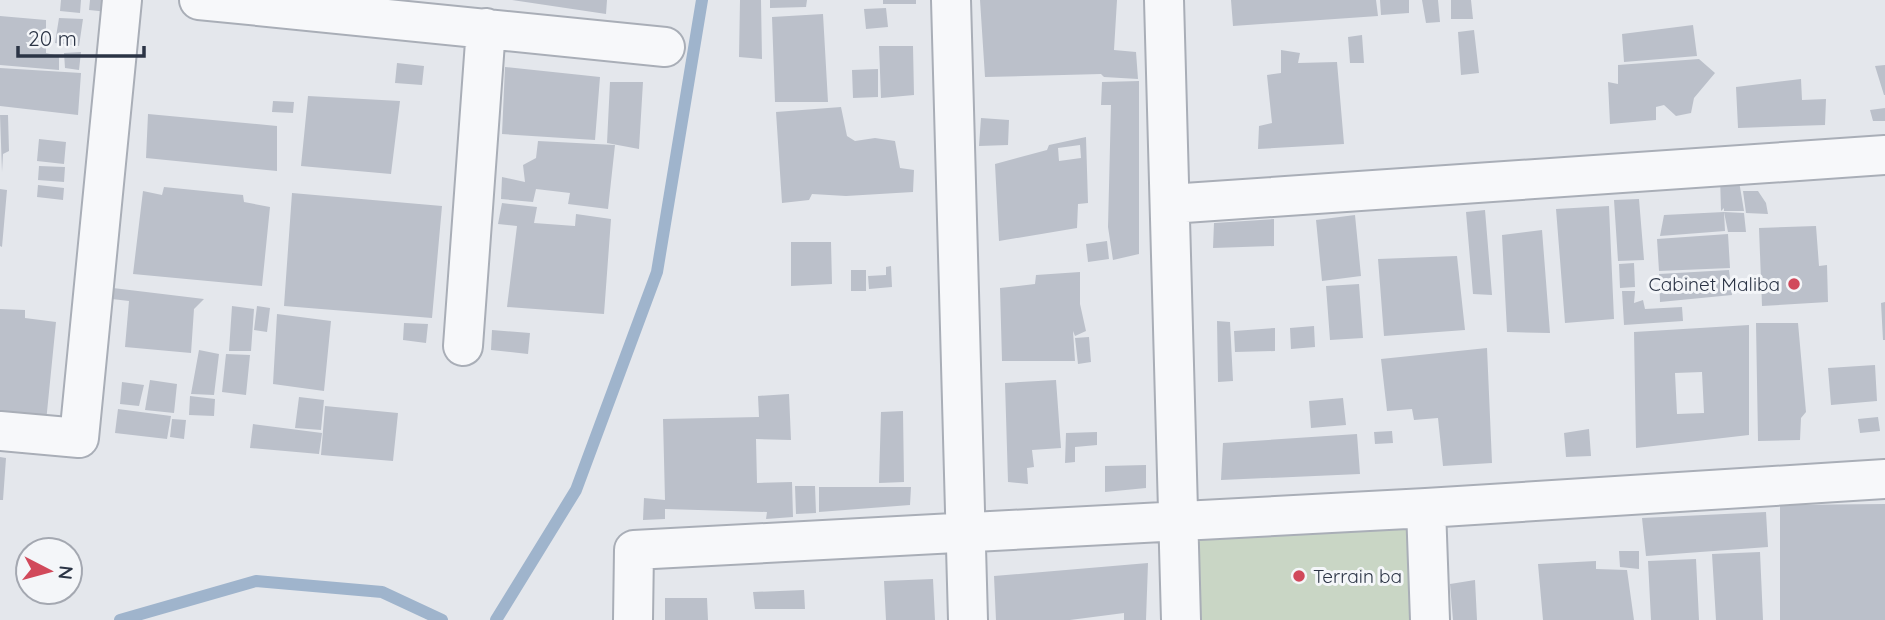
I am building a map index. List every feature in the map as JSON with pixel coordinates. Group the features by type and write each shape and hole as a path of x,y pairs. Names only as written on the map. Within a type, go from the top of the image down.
{"street":[{"path":"0,431 79,438 122,0"},
{"path":"199,0 665,47"},
{"path":"951,0 968,620"},
{"path":"1164,0 1181,620"},
{"path":"463,346 486,29"},
{"path":"1170,204 1885,155"},
{"path":"633,620 634,550 1426,508 1885,480"},
{"path":"1426,508 1430,620"}],"green space":[{"name":"Terrain ba","path":"1409,526 1414,620 1189,620 1184,531"}],"building":[{"path":"61,0 81,0 80,13 60,11"},
{"path":"90,0 109,0 108,12 89,10"},
{"path":"512,0 607,0 606,14"},
{"path":"740,0 761,0 762,59 739,57"},
{"path":"770,0 807,0 806,7 770,8"},
{"path":"883,0 916,0 916,4 883,4"},
{"path":"980,0 1117,0 1114,50 1136,52 1138,79 1104,77 1101,74 985,77"},
{"path":"1231,0 1376,0 1378,16 1233,26"},
{"path":"1380,0 1409,0 1409,13 1381,15"},
{"path":"1422,0 1438,0 1440,22 1426,23"},
{"path":"1451,0 1471,0 1473,19 1451,19"},
{"path":"886,8 888,27 866,29 864,9"},
{"path":"823,14 828,102 775,102 772,17"},
{"path":"0,16 46,20 46,53 59,56 59,70 0,65"},
{"path":"59,18 83,19 79,46 55,43"},
{"path":"1693,25 1697,56 1624,62 1622,34"},
{"path":"1474,30 1479,73 1461,75 1458,32"},
{"path":"1362,35 1364,63 1350,63 1348,37"},
{"path":"879,46 913,46 914,95 881,98"},
{"path":"1281,50 1300,53 1298,63 1337,62 1344,144 1258,149 1259,126 1272,123 1267,75 1281,73"},
{"path":"81,52 79,70 65,68 64,53"},
{"path":"1699,59 1715,73 1694,98 1691,113 1676,116 1664,105 1656,107 1656,120 1610,124 1608,82 1618,84 1618,65"},
{"path":"397,63 424,66 422,85 395,83"},
{"path":"1885,65 1885,95 1884,95 1875,66"},
{"path":"505,67 600,77 595,140 502,134"},
{"path":"0,68 81,73 78,115 0,106"},
{"path":"878,69 878,97 853,98 852,70"},
{"path":"1801,79 1802,100 1826,99 1825,125 1738,128 1736,87"},
{"path":"1139,81 1139,254 1113,260 1108,227 1111,105 1101,105 1102,82"},
{"path":"610,82 643,82 639,149 607,143"},
{"path":"308,96 400,101 391,174 301,166"},
{"path":"273,101 294,102 293,113 272,112"},
{"path":"841,107 847,136 855,141 875,138 895,141 900,168 914,170 913,192 846,196 812,194 809,200 782,203 776,112"},
{"path":"1885,108 1885,121 1873,121 1870,110"},
{"path":"148,114 277,126 277,171 146,158"},
{"path":"0,115 8,115 9,151 3,154 2,172"},
{"path":"981,118 1009,120 1008,145 979,146"},
{"path":"1086,137 1088,203 1078,204 1077,228 999,241 995,164 1047,150 1049,145","holes":["1080,145 1081,158 1059,161 1058,148"]},
{"path":"39,139 66,142 64,164 37,161"},
{"path":"538,141 615,145 608,209 568,204 570,193 536,189 533,202 501,199 502,177 525,182 523,165 536,158"},
{"path":"39,166 65,167 64,182 38,180"},
{"path":"1738,175 1744,211 1724,211 1724,208 1721,211 1720,176"},
{"path":"38,185 64,188 63,200 37,197"},
{"path":"164,187 243,195 244,202 270,207 262,286 133,274 143,191 162,195"},
{"path":"0,189 7,190 2,247 0,246"},
{"path":"1743,191 1758,191 1766,203 1768,214 1746,213"},
{"path":"292,193 442,206 432,318 284,306"},
{"path":"1639,199 1644,260 1618,261 1614,200"},
{"path":"502,203 537,207 534,223 575,226 576,214 611,219 604,314 507,307 517,226 498,224"},
{"path":"1609,206 1614,319 1565,323 1556,209"},
{"path":"1485,210 1492,295 1473,294 1466,212"},
{"path":"1724,212 1744,213 1746,232 1728,232"},
{"path":"1724,212 1725,231 1660,236 1664,215"},
{"path":"1355,215 1361,276 1322,281 1316,220"},
{"path":"1274,219 1274,246 1213,248 1214,223"},
{"name":"Cabinet Maliba","path":"1816,226 1819,266 1827,265 1828,302 1762,306 1759,228"},
{"path":"1542,230 1550,333 1507,332 1502,235"},
{"path":"1728,234 1730,268 1659,271 1657,239"},
{"path":"1107,241 1109,259 1088,262 1086,244"},
{"path":"791,242 831,242 832,284 791,286"},
{"path":"1457,256 1465,330 1384,336 1378,259"},
{"path":"1634,263 1635,287 1620,288 1619,264"},
{"path":"891,266 892,287 869,289 868,276 886,275 886,267"},
{"path":"851,270 866,270 866,291 851,291"},
{"path":"1729,270 1732,295 1660,302 1659,274"},
{"path":"1080,272 1080,304 1086,331 1075,336 1073,331 1075,361 1002,361 1000,288 1035,284 1036,275"},
{"path":"1359,284 1363,338 1330,340 1326,286"},
{"path":"113,288 204,299 194,309 191,353 125,347 129,301 112,299"},
{"path":"1622,291 1635,291 1634,303 1643,300 1645,309 1682,307 1683,321 1624,325"},
{"path":"1885,302 1885,340 1883,340 1881,303"},
{"path":"232,306 254,309 251,351 229,351"},
{"path":"257,306 270,308 267,332 254,330"},
{"path":"0,309 25,310 25,318 56,322 46,422 0,417"},
{"path":"277,314 331,321 324,391 273,384"},
{"path":"1217,321 1230,322 1233,381 1218,382"},
{"path":"404,323 428,324 426,343 403,340"},
{"path":"1756,323 1798,323 1806,412 1801,418 1800,440 1758,441"},
{"path":"1749,325 1749,435 1636,448 1634,332","holes":["1702,372 1704,413 1677,414 1675,373"]},
{"path":"1314,326 1315,347 1291,349 1290,328"},
{"path":"1275,328 1275,351 1235,352 1234,331"},
{"path":"492,330 530,333 528,354 491,350"},
{"path":"1089,337 1091,362 1078,364 1075,338"},
{"path":"1487,348 1492,463 1443,466 1438,418 1414,420 1412,409 1387,411 1381,359"},
{"path":"199,350 219,354 214,395 191,394"},
{"path":"226,354 250,355 246,395 222,392"},
{"path":"1875,365 1877,401 1831,405 1828,368"},
{"path":"150,380 177,384 174,413 145,410"},
{"path":"1056,380 1061,448 1032,450 1034,467 1027,468 1028,484 1008,482 1005,383"},
{"path":"122,382 144,385 139,406 120,404"},
{"path":"789,394 791,440 756,439 757,483 792,482 793,517 766,519 767,512 665,509 665,519 643,520 644,498 665,500 663,419 759,417 758,396"},
{"path":"190,396 215,399 214,416 189,415"},
{"path":"299,397 324,400 321,430 295,428"},
{"path":"1343,398 1346,425 1311,428 1309,401"},
{"path":"325,406 398,413 393,461 321,455"},
{"path":"118,409 171,416 167,439 115,433"},
{"path":"903,411 904,482 879,483 881,412"},
{"path":"1878,417 1880,431 1860,433 1858,419"},
{"path":"172,419 186,420 184,439 170,437"},
{"path":"253,424 322,433 319,454 250,448"},
{"path":"1589,429 1591,456 1566,457 1564,433"},
{"path":"1392,431 1393,443 1375,444 1374,432"},
{"path":"1097,432 1097,445 1075,447 1075,462 1065,463 1066,433"},
{"path":"1357,434 1360,474 1221,480 1223,443"},
{"path":"0,457 6,458 3,500 0,500"},
{"path":"1146,465 1146,488 1105,492 1105,466"},
{"path":"795,486 815,486 816,513 796,514"},
{"path":"819,487 911,487 910,505 819,512"},
{"path":"1885,504 1885,620 1780,620 1780,505"},
{"path":"1766,512 1768,547 1646,556 1642,518"},
{"path":"1619,551 1639,551 1639,569 1620,567"},
{"path":"1760,552 1763,620 1716,620 1712,554"},
{"path":"1696,559 1699,620 1651,620 1648,561"},
{"path":"1596,561 1596,569 1627,570 1634,620 1543,620 1538,564"},
{"path":"1148,563 1146,620 1124,620 1124,613 1070,620 996,620 994,576"},
{"path":"933,579 935,620 886,620 884,581"},
{"path":"1475,580 1477,620 1453,620 1450,584"},
{"path":"804,590 805,609 755,609 753,592"},
{"path":"665,598 707,598 708,620 665,620"}],"waterway":[{"path":"496,620 576,490 657,272 702,0"},
{"path":"120,620 256,581 382,592 442,620"}],"place":[{"name":"Cabinet Maliba","path":"1794,284"},
{"name":"Terrain ba","path":"1299,576"}]}
